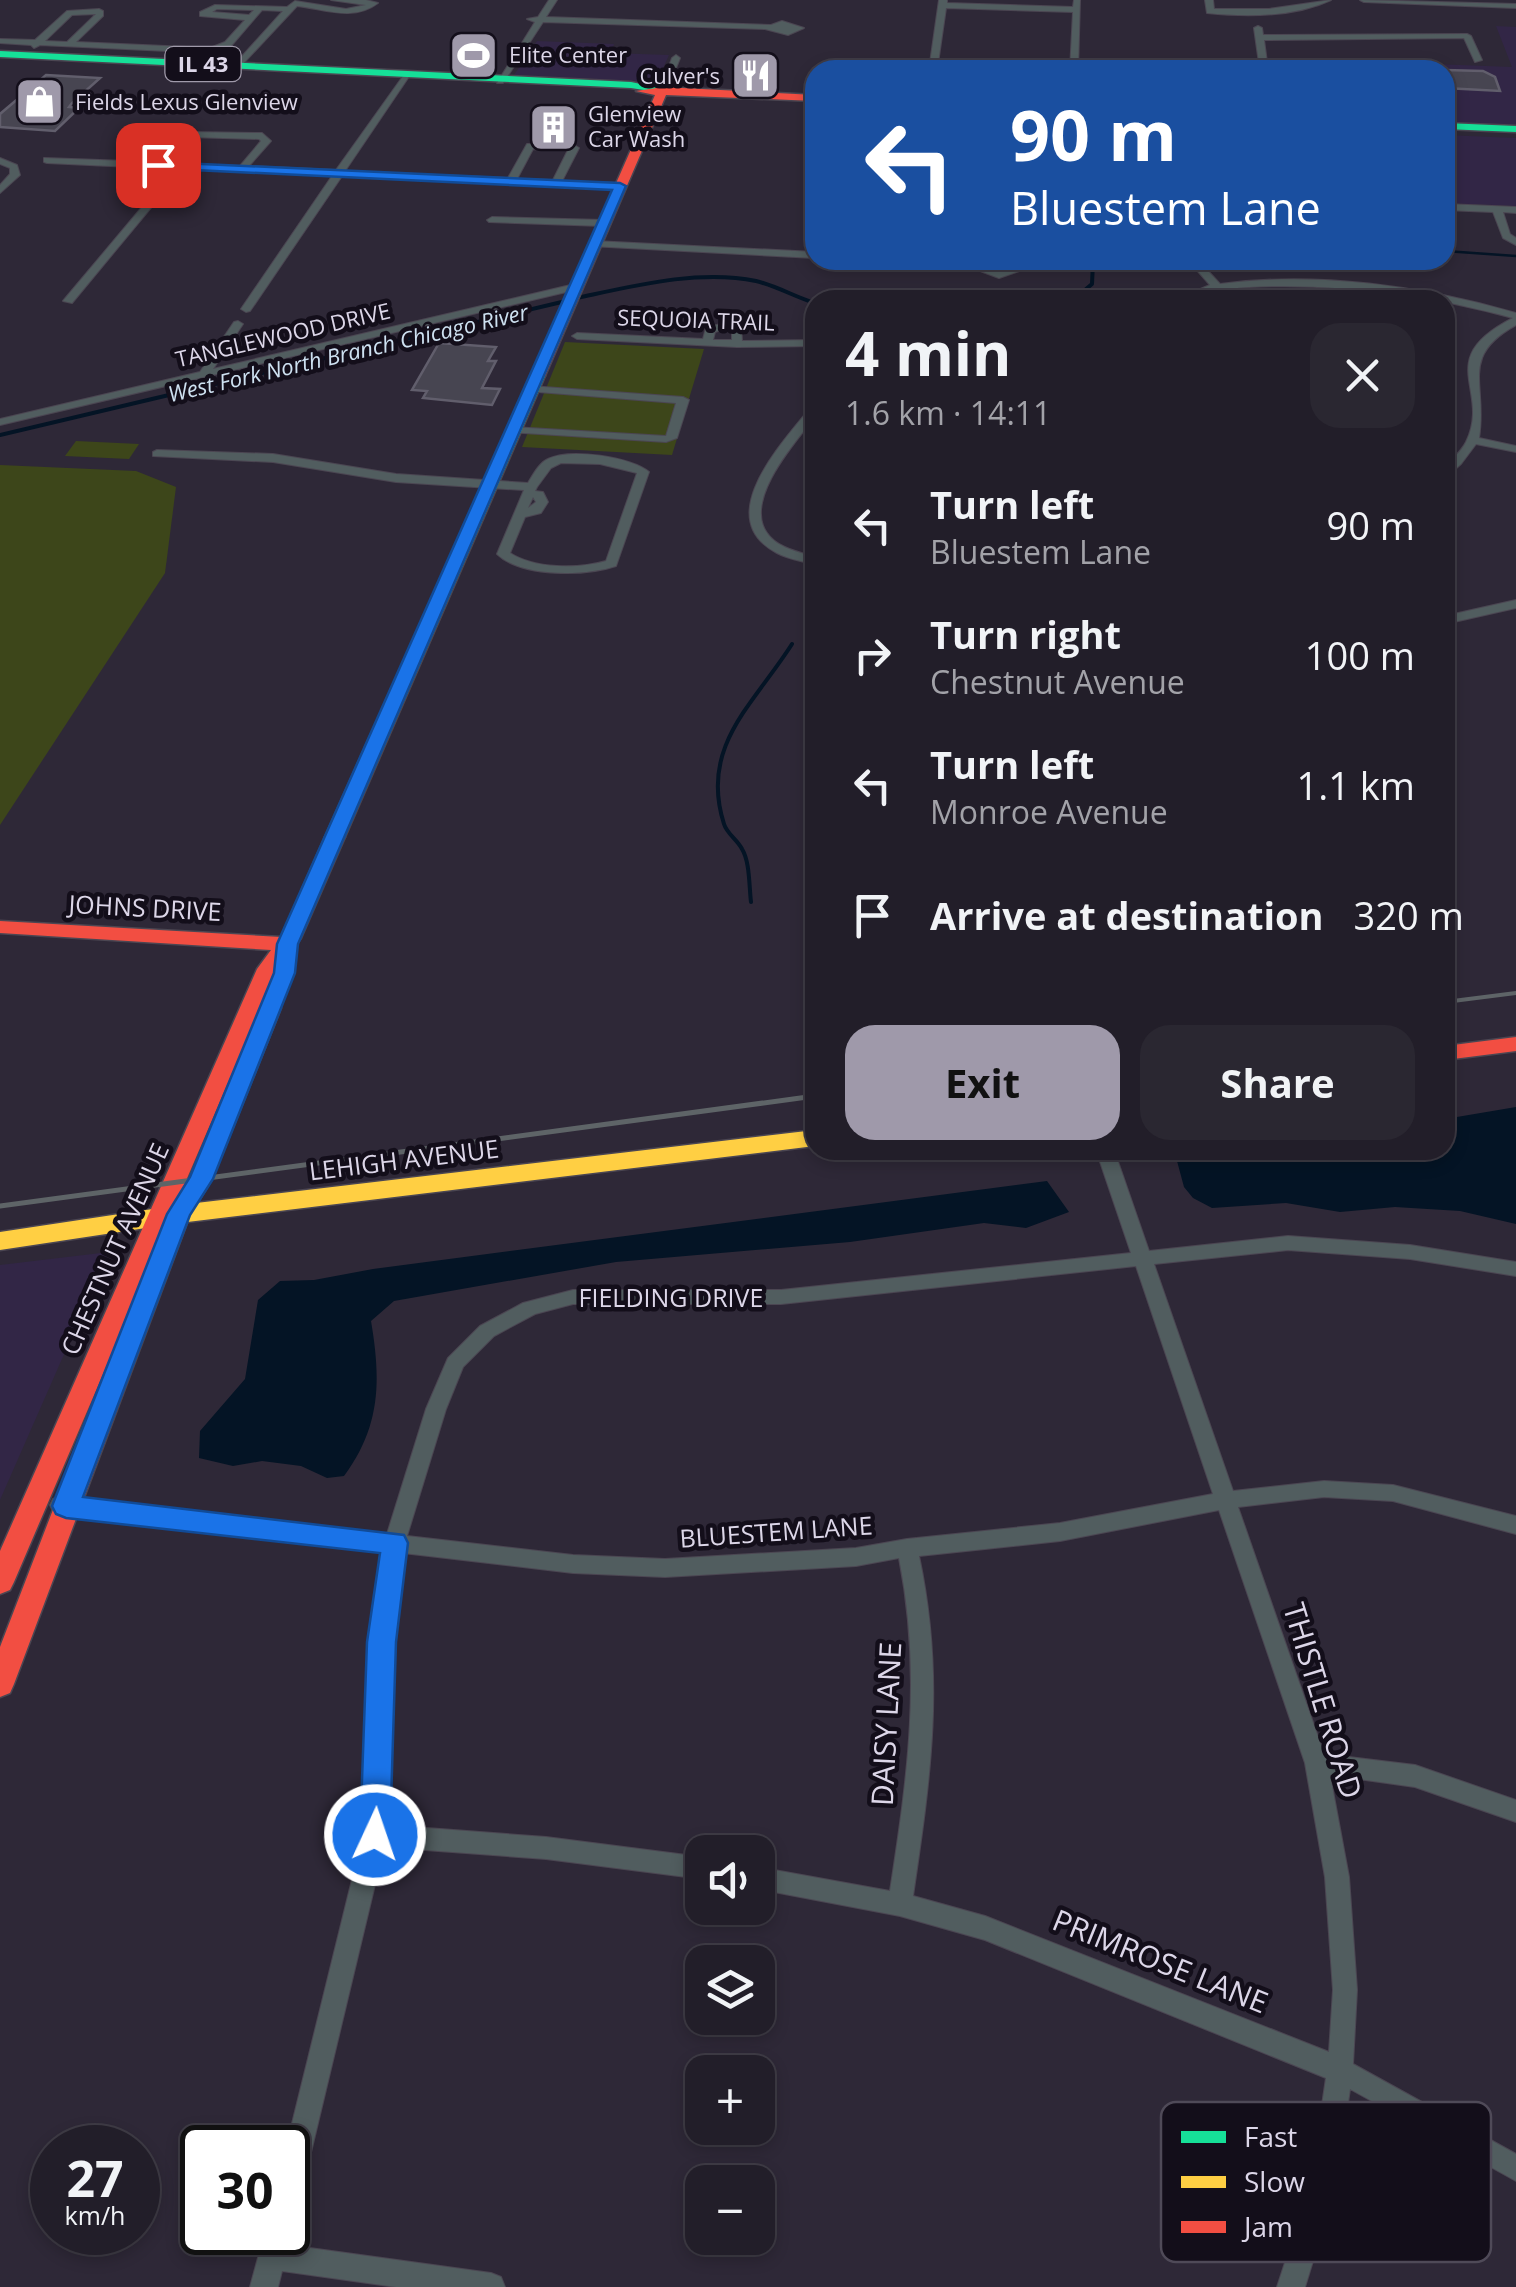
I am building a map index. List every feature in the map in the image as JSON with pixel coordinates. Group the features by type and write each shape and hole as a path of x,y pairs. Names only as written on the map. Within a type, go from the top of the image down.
{"street":[{"path":"250,18 204,14 210,7 260,8 326,0"},
{"path":"334,0 376,1"},
{"path":"500,81 521,45 528,41 542,0"},
{"path":"536,19 553,0"},
{"path":"1209,5 1256,12 1295,11 1327,0"},
{"path":"1364,0 1516,6"},
{"path":"315,4 319,8 354,11 366,10 376,1"},
{"path":"934,60 943,2 1077,5 1074,60"},
{"path":"238,66 294,4"},
{"path":"0,40 47,49 211,50 228,44 260,8"},
{"path":"82,9 99,11 100,14 47,49 70,13 82,9"},
{"path":"1256,12 1263,60"},
{"path":"536,19 768,27"},
{"path":"1260,37 1337,40 1355,34 1467,36 1478,60"},
{"name":"IL 43","path":"0,54 47,49 238,66 805,97"},
{"name":"CHESTNUT AVENUE","path":"0,1684 168,1216 267,970 288,944 676,58"},
{"path":"246,309 406,75"},
{"path":"1455,129 1516,132"},
{"path":"158,165 188,134 262,136 266,141 242,169"},
{"path":"510,181 530,146 574,148 556,184"},
{"path":"48,160 620,186"},
{"path":"0,161 14,167 15,175 0,190"},
{"path":"68,302 181,166"},
{"path":"1455,207 1516,210"},
{"path":"1497,209 1506,236 1516,242"},
{"path":"492,220 805,255"},
{"path":"986,270 992,274 1016,270"},
{"path":"1202,270 1215,284"},
{"path":"1202,290 1215,284 1269,282 1363,290"},
{"name":"TANGLEWOOD DRIVE","path":"0,422 205,373 571,296"},
{"path":"1455,299 1516,318"},
{"path":"1455,462 1474,440 1474,356 1489,334 1516,318"},
{"path":"205,373 238,324"},
{"path":"707,343 710,330 729,326 737,328 738,344"},
{"name":"SEQUOIA TRAIL","path":"576,336 805,343"},
{"path":"512,430 666,439 671,438 682,400 530,389"},
{"path":"805,423 766,479 752,518 757,534 775,548 805,558"},
{"path":"1474,440 1516,449"},
{"path":"157,454 273,458 396,478 530,490"},
{"path":"563,460 631,464 642,472 624,535 610,566 594,569 523,565 507,560 503,554 530,490 546,466 563,460"},
{"path":"1455,618 1516,604"},
{"name":"JOHNS DRIVE","path":"0,927 288,944"},
{"name":"CHESTNUT AVENUE","path":"0,1582 168,1216 201,1179 284,973 288,944"},
{"path":"1455,1052 1516,1044"},
{"name":"LEHIGH AVENUE","path":"0,1240 805,1139"},
{"path":"201,1179 218,1191 243,1196 551,1160 598,1165"},
{"name":"THISTLE ROAD","path":"1108,1160 1316,1764 1338,1877 1345,1990 1335,2102"},
{"name":"FIELDING DRIVE","path":"305,2125 375,1835 382,1642 394,1543 436,1408 455,1363 487,1331 530,1308 573,1297 781,1297 1288,1244 1390,1250 1516,1268"},
{"name":"BLUESTEM LANE","path":"35,1501 573,1564 665,1568 856,1557 1060,1532 1226,1500 1324,1490 1393,1493 1516,1524"},
{"name":"DAISY LANE","path":"900,1904 920,1765 925,1690 921,1623 906,1548"},
{"path":"1316,1764 1415,1776 1516,1811"},
{"path":"375,1835 546,1848 685,1866"},
{"name":"PRIMROSE LANE","path":"775,1881 900,1904 985,1928 1340,2070 1397,2102"},
{"name":"PRIMROSE LANE","path":"1491,2154 1516,2168"},
{"path":"310,2251 491,2287"},
{"path":"264,2287 272,2255"},
{"name":"THISTLE ROAD","path":"1291,2287 1299,2262"}],"shaded area":[{"path":"1496,26 1516,27 1516,125 1455,123 1455,65 1512,67"},
{"path":"537,41 614,44 611,53 669,55 657,82 514,75"},
{"path":"1455,135 1516,138 1516,206 1455,203"},
{"path":"109,1252 0,1500 0,1265"}],"green space":[{"path":"565,342 704,349 672,455 522,447"},
{"path":"76,441 139,444 129,459 65,456"},
{"path":"0,465 136,471 176,487 165,573 0,825"}],"water":[{"path":"1516,1107 1516,1224 1460,1211 1395,1207 1340,1212 1286,1203 1212,1208 1193,1198 1184,1187 1177,1161 1455,1160 1455,1117"},
{"path":"1047,1181 1069,1212 1026,1228 984,1223 850,1242 616,1262 394,1301 371,1321 375,1402 365,1439 344,1476 327,1478 301,1466 262,1461 233,1466 199,1458 200,1431 245,1379 258,1300 280,1281 314,1280 373,1269"}],"building":[{"path":"1455,70 1483,71 1495,77 1500,91 1455,89"},
{"name":"Fields Lexus Glenview","path":"46,75 100,78 72,103 69,107 79,108 55,131 0,127 0,114"},
{"path":"439,343 496,347 488,361 496,361 482,388 500,389 492,405 423,398 427,391 412,390"}],"waterway":[{"name":"West Fork North Branch Chicago River","path":"1455,252 1516,256"},
{"name":"West Fork North Branch Chicago River","path":"1085,290 1092,284 1093,270"},
{"name":"West Fork North Branch Chicago River","path":"577,298 666,280 712,277 756,281 805,299"},
{"name":"West Fork North Branch Chicago River","path":"0,435 566,301"},
{"path":"751,902 745,854 724,824 718,796 719,771 734,727 792,644"}],"railway":[{"path":"1455,1001 1516,993"},
{"path":"0,1206 805,1097"}],"traffic: fast":[{"path":"0,54 631,85 663,90"},
{"path":"1455,126 1516,129"},
{"path":"335,837 538,376"}],"traffic: slow":[{"path":"0,1241 179,1214 805,1139"}],"traffic: jam":[{"path":"538,376 663,90"},
{"path":"642,91 805,98"},
{"path":"0,1582 267,969 291,938 335,837"},
{"path":"0,927 288,944"},
{"path":"0,1684 179,1214 201,1179 270,1008"},
{"path":"1455,1052 1516,1044"}],"place":[{"name":"Elite Center","path":"474,55"},
{"name":"Culver's","path":"755,76"},
{"name":"Fields Lexus Glenview","path":"40,102"},
{"name":"Glenview Car Wash","path":"553,127"}],"route":[{"path":"158,165 620,186 288,944 284,973 201,1179 179,1214 66,1506 394,1543 382,1642 375,1835"}]}
